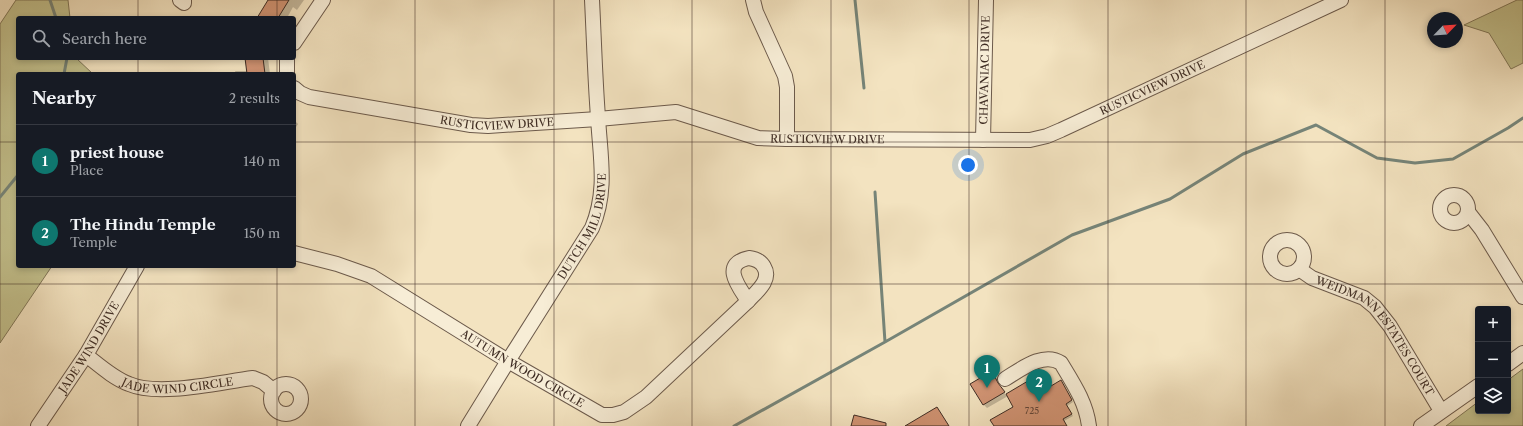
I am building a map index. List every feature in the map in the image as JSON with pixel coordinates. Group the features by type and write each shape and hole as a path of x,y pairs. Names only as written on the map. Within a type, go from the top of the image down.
{"street":[{"path":"180,0 184,3 184,0"},
{"path":"296,40 323,0"},
{"name":"DUTCH MILL DRIVE","path":"468,426 592,228 598,213 602,177 592,0"},
{"path":"753,0 756,12 785,76 787,87 787,139"},
{"name":"CHAVANIAC DRIVE","path":"983,140 986,0"},
{"name":"RUSTICVIEW DRIVE","path":"296,90 309,97 471,125 488,126 676,112 758,138 1030,140 1047,136 1341,0"},
{"path":"287,60 287,72"},
{"path":"1468,212 1482,230 1523,297"},
{"name":"AUTUMN WOOD CIRCLE","path":"296,254 337,264 371,276 508,360 602,415 613,415 624,412 646,397 748,301"},
{"name":"JADE WIND DRIVE","path":"38,426 86,356 136,268"},
{"name":"WEIDMANN ESTATES COURT","path":"1299,269 1312,278 1364,298 1375,307 1390,326 1441,411"},
{"path":"1511,362 1523,353"},
{"name":"JADE WIND CIRCLE","path":"86,356 106,371 129,384 145,388 162,390 184,388 253,378 263,382 274,391"},
{"path":"1005,380 1034,362 1050,358 1056,360 1061,363 1081,398 1089,426"},
{"path":"1421,426 1475,388"}],"shaded area":[{"path":"16,0 68,0 70,16 16,16 16,60 78,60 91,72 16,72 16,268 51,268 0,343 0,24"},
{"path":"1517,0 1523,0 1523,63 1511,69 1489,33 1464,25"},
{"path":"1523,369 1523,426 1446,426 1475,404 1475,414 1511,414 1511,378"}],"building":[{"path":"268,0 289,0 279,16 258,16"},
{"path":"245,60 263,60 265,72 247,72"},
{"path":"992,371 998,383 1005,392 983,405 970,384"},
{"path":"1033,378 1041,392 1061,380 1072,400 1066,404 1072,414 1063,419 1067,426 994,426 990,420 1013,407 1006,394"},
{"path":"937,407 949,426 905,426"},
{"path":"854,415 886,423 886,426 851,426"}],"waterway":[{"path":"50,0 55,16"},
{"path":"855,0 864,88"},
{"path":"64,72 67,60"},
{"path":"734,426 1072,235 1170,199 1243,154 1316,125 1377,158 1415,163 1453,159 1523,118"},
{"path":"0,197 16,177"},
{"path":"875,192 885,342"}],"place":[{"name":"priest house","path":"987,388"},
{"name":"The Hindu Temple","path":"1039,402"}]}
